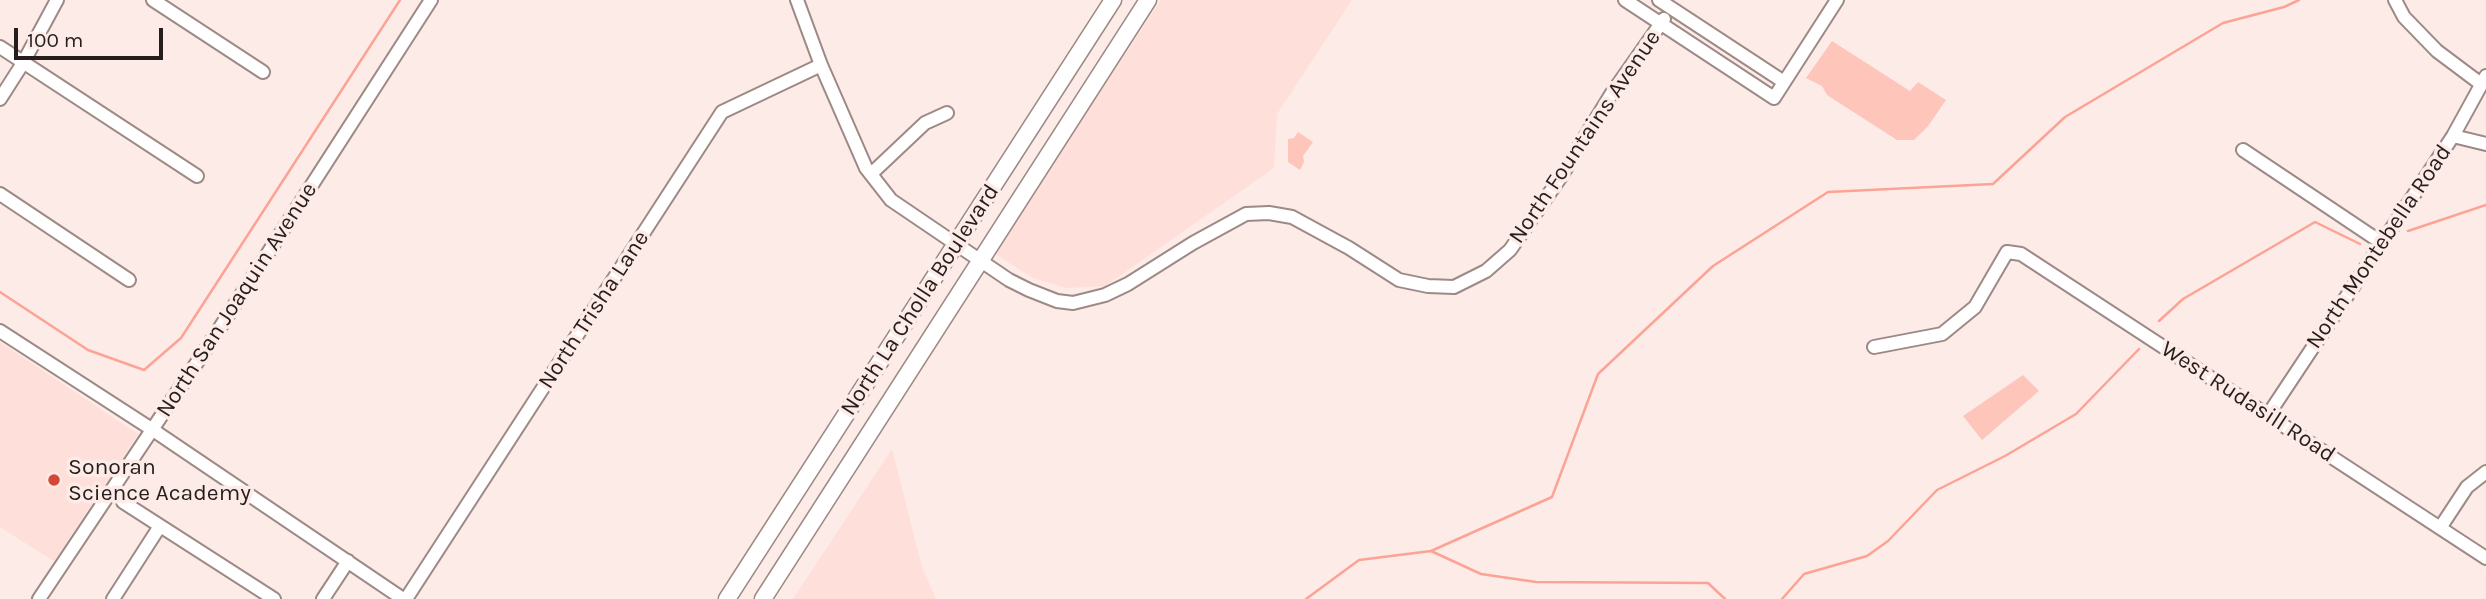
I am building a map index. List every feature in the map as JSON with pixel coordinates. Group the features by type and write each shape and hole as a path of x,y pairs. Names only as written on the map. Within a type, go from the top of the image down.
{"main road":[{"name":"North La Cholla Boulevard","path":"727,599 1113,0"},
{"name":"North La Cholla Boulevard","path":"763,599 1148,0"}],"street":[{"path":"0,99 57,0"},
{"path":"153,0 263,72"},
{"name":"North San Joaquin Avenue","path":"39,599 153,430 431,0"},
{"name":"North Fountains Avenue","path":"797,0 821,65 871,174 891,200 979,261 1029,290 1073,303 1105,295 1128,284 1245,214 1269,213 1292,217 1349,248 1399,280 1427,286 1454,287 1486,271 1510,250 1662,21"},
{"path":"1625,0 1662,21 1774,97 1837,0"},
{"path":"1659,0 1784,82"},
{"path":"2395,0 2404,17 2437,51 2484,80"},
{"path":"0,47 197,176"},
{"name":"North Trisha Lane","path":"405,599 722,112 821,65"},
{"name":"North Montebella Road","path":"2267,415 2453,136 2484,80"},
{"path":"871,174 902,140 925,123 947,113"},
{"path":"2453,136 2486,144"},
{"path":"2243,149 2382,243"},
{"path":"0,194 129,280"},
{"name":"West Rudasill Road","path":"1874,347 1942,334 1975,307 2007,252 2021,254 2486,558"},
{"path":"0,331 405,599"},
{"path":"2440,528 2467,487 2486,472"},
{"path":"123,502 274,599"},
{"path":"113,599 160,526"},
{"path":"323,599 348,561"}],"shaded area":[{"path":"1161,0 1352,0 1277,114 1274,168 1105,286 1067,288 1033,278 994,253"},
{"path":"1832,41 1910,91 1918,82 1946,100 1928,126 1914,140 1897,140 1827,95 1822,86 1806,78"},
{"path":"1298,132 1313,142 1303,156 1304,162 1300,170 1288,162 1288,139 1294,138"},
{"name":"Sonoran Science Academy","path":"0,342 138,434 54,561 0,527"},
{"path":"2023,375 2039,391 1982,440 1963,416"},
{"path":"892,449 922,567 936,599 793,599"}],"waterway":[{"path":"0,292 88,350 144,370 181,338 400,0"},
{"path":"1431,551 1552,497 1598,374 1713,266 1828,192 1993,184 2065,117 2223,23 2284,7 2299,0"},
{"path":"2408,231 2486,205"},
{"path":"2159,321 2183,299 2315,222 2360,244"},
{"path":"1782,599 1804,574 1867,556 1888,541 1937,490 2005,456 2076,414 2139,349"},
{"path":"1306,599 1359,560 1431,551 1481,574 1536,582 1708,583 1725,599"}],"place":[{"name":"Sonoran Science Academy","path":"54,480"}]}
